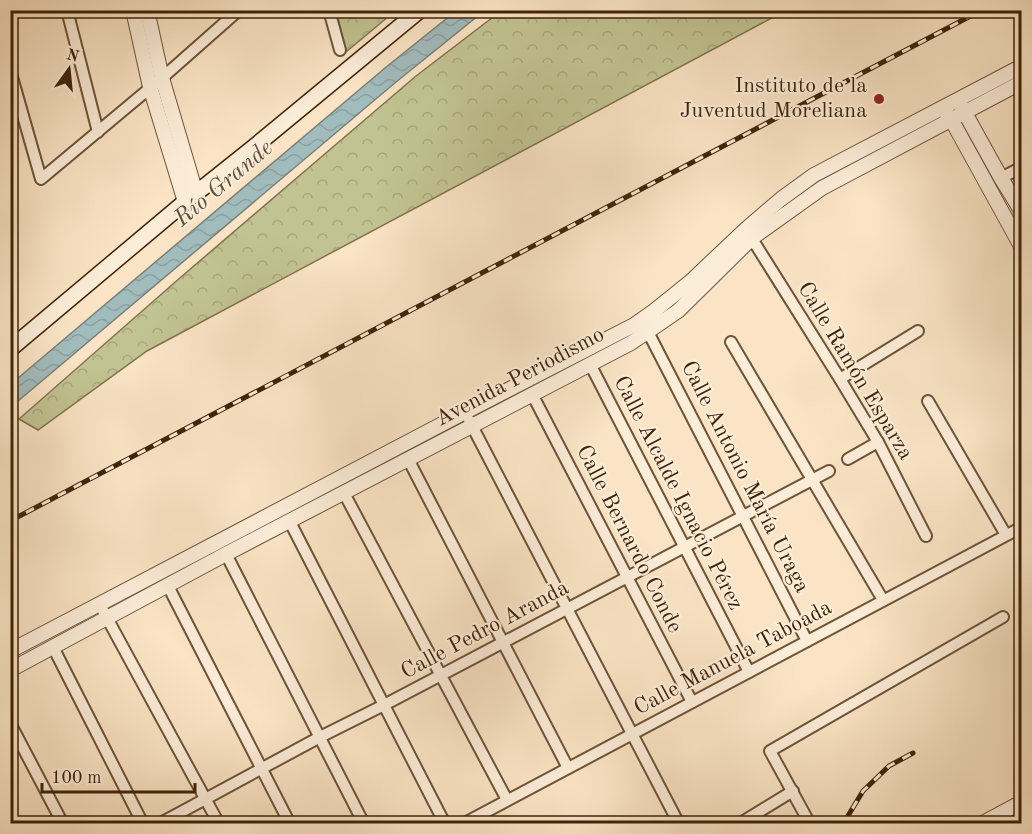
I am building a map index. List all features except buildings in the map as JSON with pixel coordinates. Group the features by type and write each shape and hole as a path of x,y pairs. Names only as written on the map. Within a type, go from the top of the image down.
{"main road":[{"path":"10,349 188,191 254,147 420,10"}],"street":[{"path":"67,10 98,132"},
{"path":"132,10 150,87 188,191"},
{"path":"147,10 188,191"},
{"path":"10,70 41,179 239,10"},
{"path":"329,10 340,50"},
{"name":"Avenida Periodismo","path":"10,670 648,332 694,297 781,199 814,175 1022,66"},
{"name":"Avenida Periodismo","path":"10,651 634,325 749,233 822,188 1022,82"},
{"path":"958,99 1022,212"},
{"path":"942,107 951,119 1022,248"},
{"path":"1001,178 1022,167"},
{"name":"Calle Ramón Esparza","path":"749,233 878,442 926,536"},
{"path":"840,379 918,331"},
{"name":"Calle Antonio María Uraga","path":"648,332 807,640"},
{"path":"731,342 883,600"},
{"name":"Calle Alcalde Ignacio Pérez","path":"590,364 749,672"},
{"name":"Calle Bernardo Conde","path":"532,394 692,702"},
{"path":"928,401 1006,535"},
{"path":"465,412 679,824"},
{"path":"848,459 878,442"},
{"path":"408,459 568,768"},
{"name":"Calle Pedro Aranda","path":"159,824 320,737 829,471"},
{"path":"344,493 507,800"},
{"path":"290,522 445,824"},
{"name":"Calle Manuela Taboada","path":"463,824 1022,527"},
{"path":"226,554 364,824"},
{"path":"168,586 290,824"},
{"path":"100,605 219,824"},
{"path":"810,824 770,751 1003,617"},
{"path":"53,647 143,824"},
{"path":"10,723 63,824"},
{"path":"740,824 793,791"},
{"path":"981,824 1022,802"}],"green space":[{"path":"336,10 394,10 395,11 346,52"},
{"path":"501,11 785,11 147,351 38,430 19,419 416,76"}],"water":[{"path":"456,11 484,11 396,82 11,407 11,384 385,68"}],"railway":[{"path":"10,521 982,10"},
{"path":"843,824 863,791 889,766 913,753"}],"place":[{"name":"Instituto de la Juventud Moreliana","path":"879,99"}],"water label":[{"name":"Río Grande","path":"224,184"}]}
